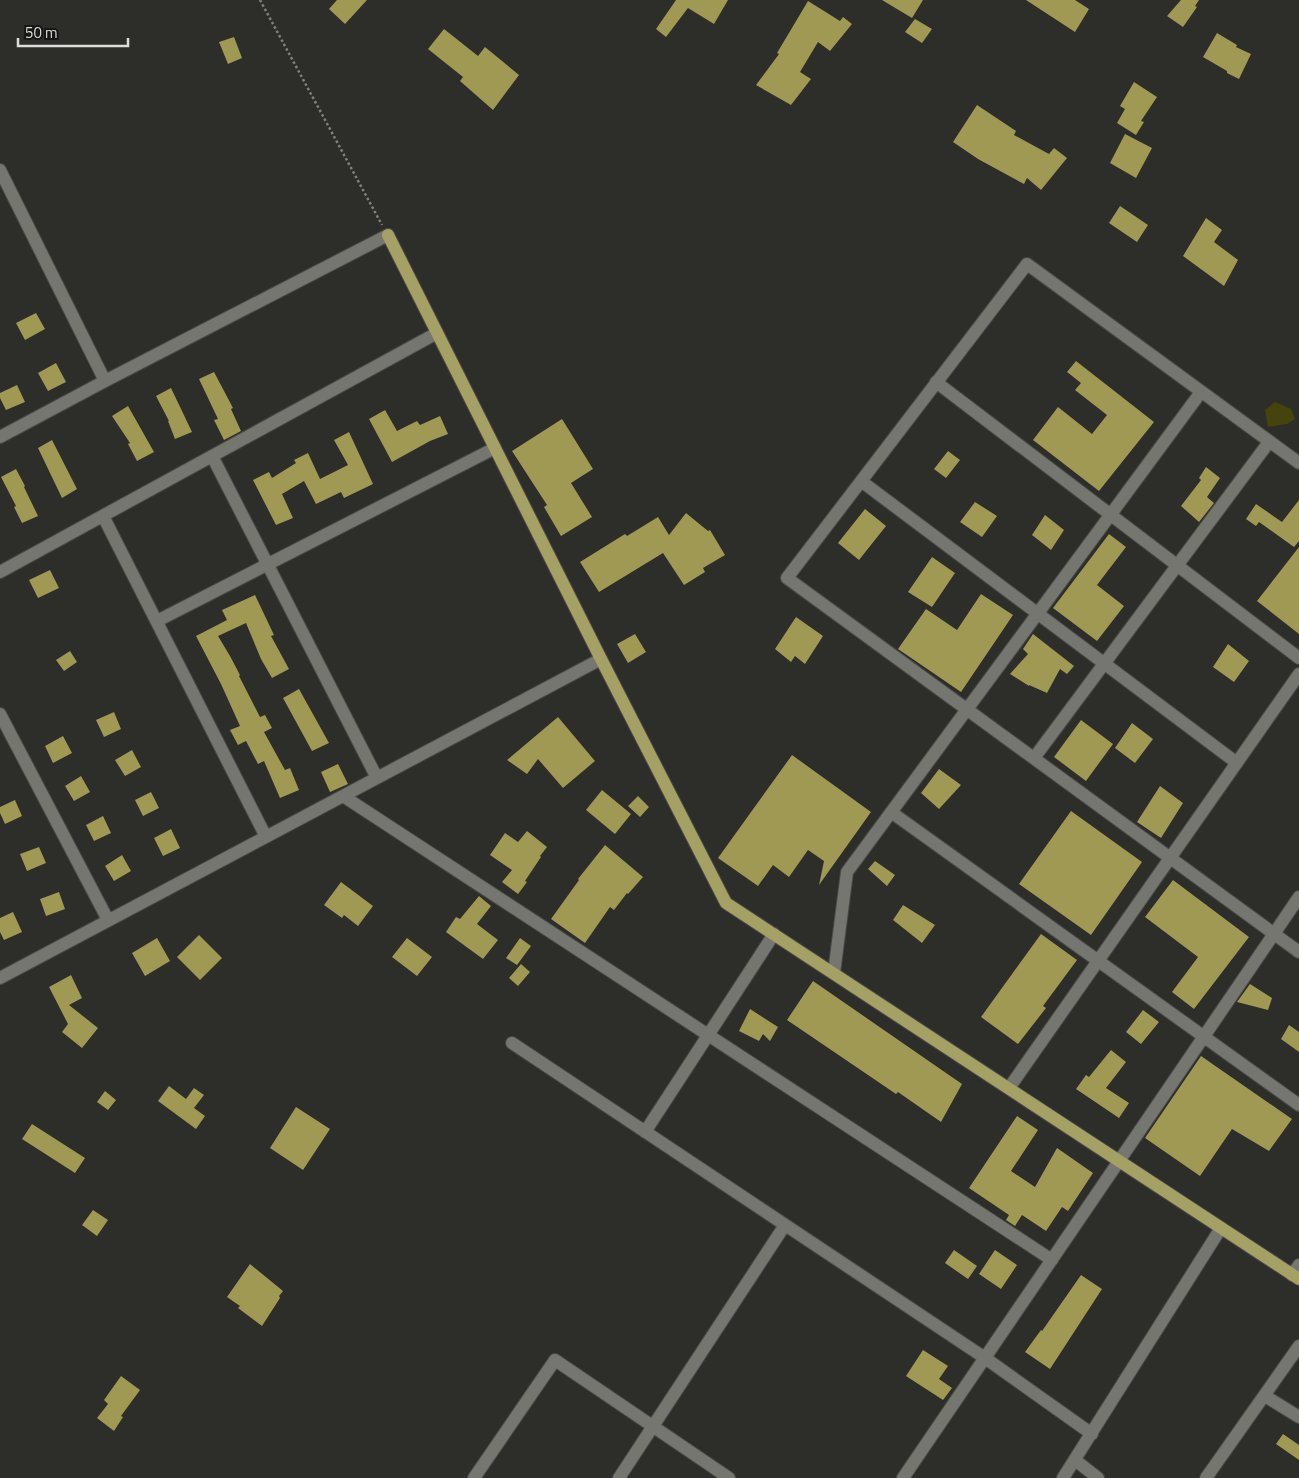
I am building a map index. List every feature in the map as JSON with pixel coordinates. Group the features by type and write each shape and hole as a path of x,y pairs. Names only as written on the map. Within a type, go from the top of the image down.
{"main road":[{"path":"388,235 600,659 726,902 1221,1228 1297,1273"}],"street":[{"path":"0,170 105,380"},
{"path":"0,437 105,380 388,235"},
{"path":"1299,463 1027,264 787,578 1299,952"},
{"path":"0,572 437,333"},
{"path":"936,382 1299,658"},
{"path":"834,973 847,872 1201,392"},
{"path":"1034,758 1269,442"},
{"path":"157,621 495,448"},
{"path":"212,456 377,778"},
{"path":"861,480 1237,763"},
{"path":"103,516 266,838"},
{"path":"0,978 600,659"},
{"path":"1009,1088 1299,674"},
{"path":"0,714 108,920"},
{"path":"344,796 1052,1260"},
{"path":"891,812 1299,1105"},
{"path":"903,1478 1299,897"},
{"path":"646,1132 774,934"},
{"path":"512,1044 985,1358 1092,1434"},
{"path":"618,1478 785,1226"},
{"path":"1063,1478 1221,1228"},
{"path":"1206,1478 1299,1346"},
{"path":"474,1478 555,1360 729,1478"},
{"path":"1265,1396 1299,1417"},
{"path":"1075,1460 1098,1478"}],"path":[{"path":"260,0 388,235"}],"shaded area":[{"path":"1275,402 1291,409 1295,419 1287,424 1268,427 1265,410"}],"building":[{"path":"337,0 367,0 345,24 329,9"},
{"path":"676,0 728,0 714,24 688,8 666,37 656,29"},
{"path":"882,0 923,0 912,18"},
{"path":"1026,0 1075,0 1089,9 1075,32"},
{"path":"1181,0 1199,0 1195,6 1197,7 1183,27 1167,16"},
{"path":"808,1 840,21 843,17 852,24 830,51 818,42 800,72 811,79 791,105 756,85 779,54 777,53"},
{"path":"915,19 932,29 922,43 905,32"},
{"path":"444,29 478,56 485,47 519,75 493,110 460,81 463,77 428,49"},
{"path":"1217,33 1237,45 1236,47 1251,54 1239,79 1203,57"},
{"path":"234,37 242,58 228,64 219,42"},
{"path":"1134,82 1157,97 1141,121 1144,122 1136,135 1117,123 1125,109 1120,106"},
{"path":"977,105 1016,131 1014,135 1049,154 1054,148 1067,158 1041,190 1027,178 1024,184 978,159 953,142"},
{"path":"1125,134 1152,148 1136,178 1110,163"},
{"path":"1120,206 1148,225 1137,242 1109,223"},
{"path":"1206,218 1222,230 1214,242 1238,260 1224,286 1183,256"},
{"path":"36,313 45,329 25,340 16,323"},
{"path":"1076,361 1154,422 1099,491 1033,440 1058,407 1092,434 1107,415 1075,390 1081,383 1067,372"},
{"path":"56,363 66,382 48,391 38,373"},
{"path":"214,372 233,408 231,409 241,431 224,440 214,420 218,419 199,379"},
{"path":"17,385 25,402 6,410 0,398 0,393"},
{"path":"171,388 192,432 175,439 169,421 156,396"},
{"path":"128,406 154,452 137,461 128,444 130,443 112,416"},
{"path":"385,410 397,431 417,421 420,425 440,416 448,434 430,441 392,462 369,419"},
{"path":"562,419 593,469 571,483 592,517 561,536 544,507 547,505 512,451"},
{"path":"349,432 373,484 344,498 341,492 316,504 304,481 282,494 293,518 276,525 253,480 269,472 272,478 296,463 294,460 308,453 320,479 348,465 334,440"},
{"path":"52,440 77,489 62,498 38,448"},
{"path":"948,451 960,460 946,478 934,469"},
{"path":"1206,467 1220,478 1207,497 1214,503 1199,522 1181,506 1201,480 1199,478"},
{"path":"16,469 38,516 22,523 14,507 16,506 1,477"},
{"path":"1299,500 1299,541 1294,547 1259,522 1256,526 1246,519 1256,504 1282,522"},
{"path":"975,502 997,516 982,537 960,522"},
{"path":"865,509 886,526 859,560 838,543"},
{"path":"686,513 708,531 710,530 725,555 703,568 705,572 684,585 663,553 599,592 580,562 625,534 627,536 658,517 669,535"},
{"path":"1045,515 1064,530 1051,550 1032,535"},
{"path":"1109,534 1126,547 1097,585 1124,606 1097,641 1053,608"},
{"path":"1299,547 1299,634 1257,601"},
{"path":"932,557 955,573 932,607 908,592"},
{"path":"50,570 59,588 38,598 29,580"},
{"path":"981,594 1013,615 961,692 898,649 926,609 957,630"},
{"path":"255,595 274,635 271,636 289,669 272,678 261,659 246,623 218,636 240,675 260,717 265,715 272,728 264,732 285,770 290,768 299,790 280,798 264,761 258,764 246,741 238,745 230,730 240,726 196,636 227,620 222,610"},
{"path":"796,617 823,636 805,664 795,656 791,662 775,649"},
{"path":"635,634 646,652 628,663 617,644"},
{"path":"1033,634 1074,666 1067,674 1060,669 1047,693 1029,686 1010,674 1028,654 1023,649"},
{"path":"1228,644 1249,661 1234,682 1213,667"},
{"path":"70,651 77,662 64,671 56,660"},
{"path":"299,689 329,743 312,751 283,698"},
{"path":"114,712 121,729 104,737 96,720"},
{"path":"558,717 595,761 563,788 538,759 527,774 507,760"},
{"path":"1081,720 1113,744 1086,781 1054,757"},
{"path":"1132,723 1153,739 1135,763 1115,748"},
{"path":"63,736 72,753 53,763 45,746"},
{"path":"132,750 141,767 125,776 115,760"},
{"path":"792,755 871,812 819,885 824,861 808,850 789,877 773,865 758,886 718,858"},
{"path":"338,764 348,784 330,792 321,772"},
{"path":"939,769 961,785 939,809 921,793"},
{"path":"81,776 90,792 74,801 65,786"},
{"path":"1160,786 1183,803 1161,838 1137,822"},
{"path":"602,790 631,814 615,834 586,810"},
{"path":"151,792 159,808 143,816 135,800"},
{"path":"638,796 649,807 640,817 628,806"},
{"path":"15,800 22,816 5,824 0,813 0,807"},
{"path":"1071,811 1142,862 1091,935 1019,884"},
{"path":"103,816 111,833 94,841 86,825"},
{"path":"171,829 180,848 163,856 154,838"},
{"path":"527,831 547,847 518,894 502,882 512,870 490,855 505,833 518,842"},
{"path":"605,845 643,877 614,910 610,907 585,943 551,919 578,879"},
{"path":"39,847 46,863 27,871 20,854"},
{"path":"122,855 131,871 114,881 105,866"},
{"path":"875,861 895,875 887,886 868,869"},
{"path":"1173,880 1249,937 1194,1009 1172,992 1198,957 1145,917"},
{"path":"341,882 373,906 358,926 344,915 342,918 324,905"},
{"path":"59,892 65,909 46,916 40,899"},
{"path":"479,896 491,906 477,924 498,940 483,959 446,932 456,917 460,919"},
{"path":"903,905 935,925 922,943 893,920"},
{"path":"13,912 22,932 4,940 0,932 0,918"},
{"path":"1041,934 1077,960 1043,1006 1046,1008 1018,1044 981,1017"},
{"path":"199,935 222,958 200,980 177,957"},
{"path":"157,938 170,961 145,976 132,953"},
{"path":"407,938 432,957 417,976 392,957"},
{"path":"520,938 531,946 517,965 506,958"},
{"path":"521,964 530,972 518,986 509,978"},
{"path":"71,975 82,998 69,1005 98,1028 82,1048 62,1032 68,1024 49,987"},
{"path":"813,981 962,1084 941,1122 898,1092 896,1094 787,1020"},
{"path":"1250,984 1272,998 1268,1010 1237,1002"},
{"path":"750,1009 778,1027 770,1041 763,1034 759,1041 739,1031"},
{"path":"1143,1010 1159,1022 1141,1044 1126,1032"},
{"path":"1289,1025 1299,1032 1299,1052 1281,1039"},
{"path":"1111,1050 1126,1062 1106,1088 1129,1103 1119,1118 1076,1089 1086,1075 1089,1077"},
{"path":"1201,1056 1292,1119 1269,1151 1232,1129 1200,1176 1145,1138"},
{"path":"169,1086 186,1099 194,1088 204,1095 194,1108 205,1116 196,1129 158,1101"},
{"path":"105,1091 116,1100 108,1110 97,1102"},
{"path":"296,1107 330,1129 303,1170 270,1148"},
{"path":"1017,1116 1038,1130 1011,1171 1035,1187 1057,1148 1093,1173 1068,1211 1062,1207 1046,1231 1022,1215 1015,1226 1006,1220 1009,1215 969,1188"},
{"path":"32,1124 85,1158 75,1173 22,1139"},
{"path":"93,1210 108,1220 97,1236 82,1225"},
{"path":"954,1250 977,1266 968,1279 945,1263"},
{"path":"995,1250 1017,1265 1001,1289 979,1274"},
{"path":"250,1264 283,1291 262,1326 227,1297"},
{"path":"1081,1275 1102,1289 1050,1369 1025,1352"},
{"path":"923,1350 948,1366 939,1379 952,1388 943,1400 906,1376"},
{"path":"121,1376 140,1390 121,1416 123,1417 114,1431 97,1418 108,1404 104,1400"},
{"path":"1283,1434 1299,1445 1299,1460 1276,1444"}]}
